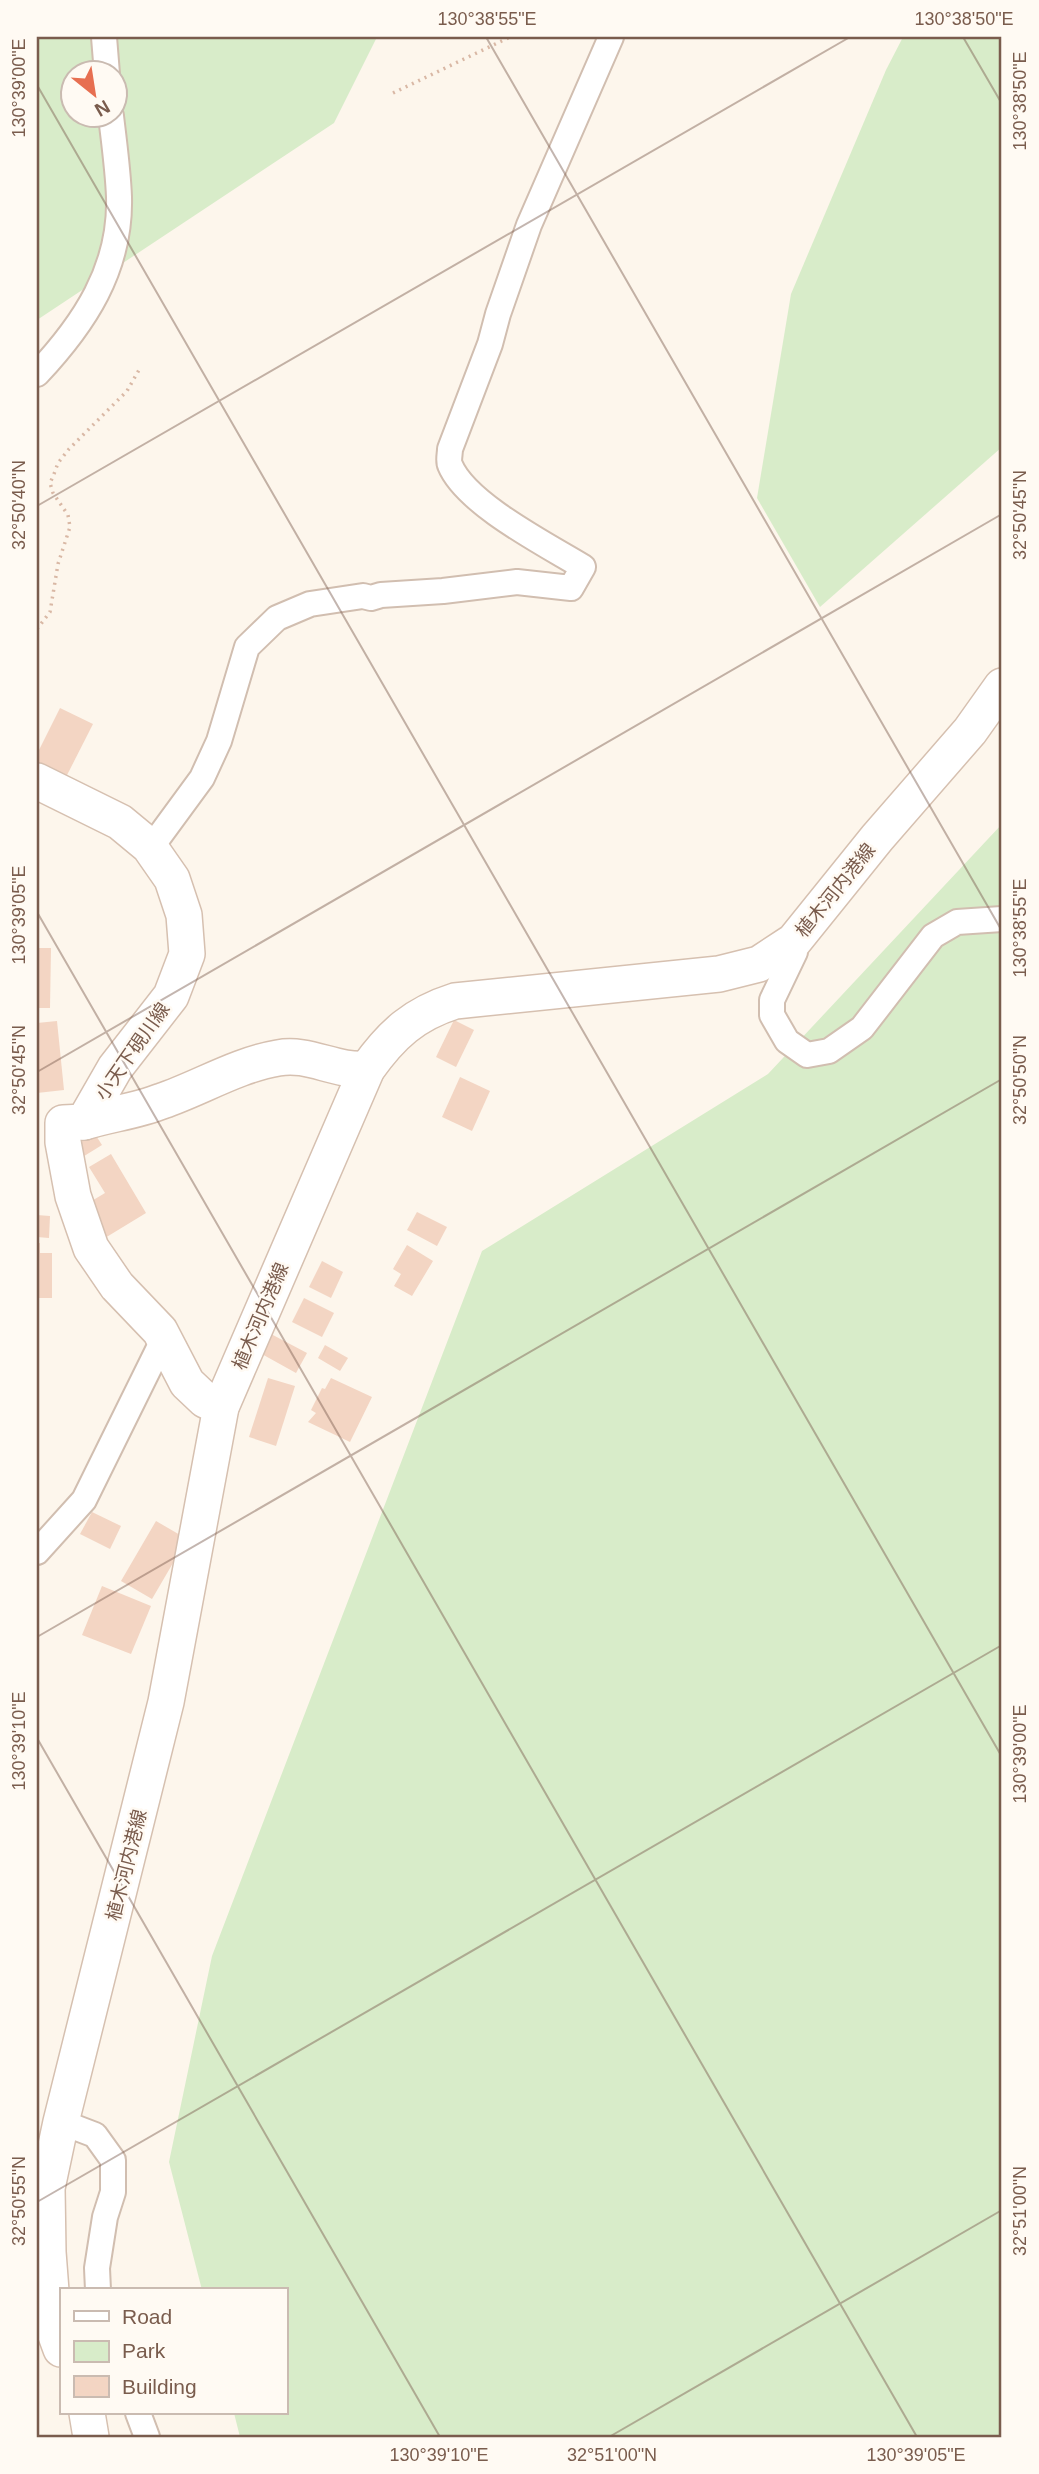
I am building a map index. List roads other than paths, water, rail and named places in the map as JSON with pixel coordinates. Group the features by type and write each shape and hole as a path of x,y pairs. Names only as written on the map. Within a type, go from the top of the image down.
{"main road":[{"name":"植木河内港線","path":"60,2346 54,2330 48,2252 47,2188 166,1702 221,1407 367,1069 397,1031 432,1008 455,1000 719,974 759,964 794,941 877,838 970,731 1002,686"},
{"name":"小天下硯川線","path":"37,782 120,822 149,846 172,879 184,915 187,954 171,996 115,1068 61,1122"},
{"path":"221,1407 205,1400 187,1383 160,1331 117,1286 91,1248 73,1196 62,1142 61,1122 161,1102 219,1077 279,1057 300,1056 349,1070 367,1069"},
{"path":"87,2414 91,2437"}],"street":[{"path":"104,37 106,60"},
{"path":"149,846 158,838 202,778 219,741 247,647 277,618 310,604 363,596 371,598 517,582 571,588 583,567 495,512 466,488 449,463 450,449 490,344 529,225 611,37"},
{"path":"37,374 93,304 108,270 118,223 119,198 112,130"},
{"path":"794,941 795,952 772,1000 772,1015 787,1041 807,1055 829,1051 862,1028 933,936 957,922 1002,919"},
{"path":"37,1552 84,1500 158,1350 166,1342"},
{"path":"61,2122 95,2135 113,2160 113,2192 104,2217 97,2268 98,2288"},
{"path":"138,2414 147,2437"}]}
